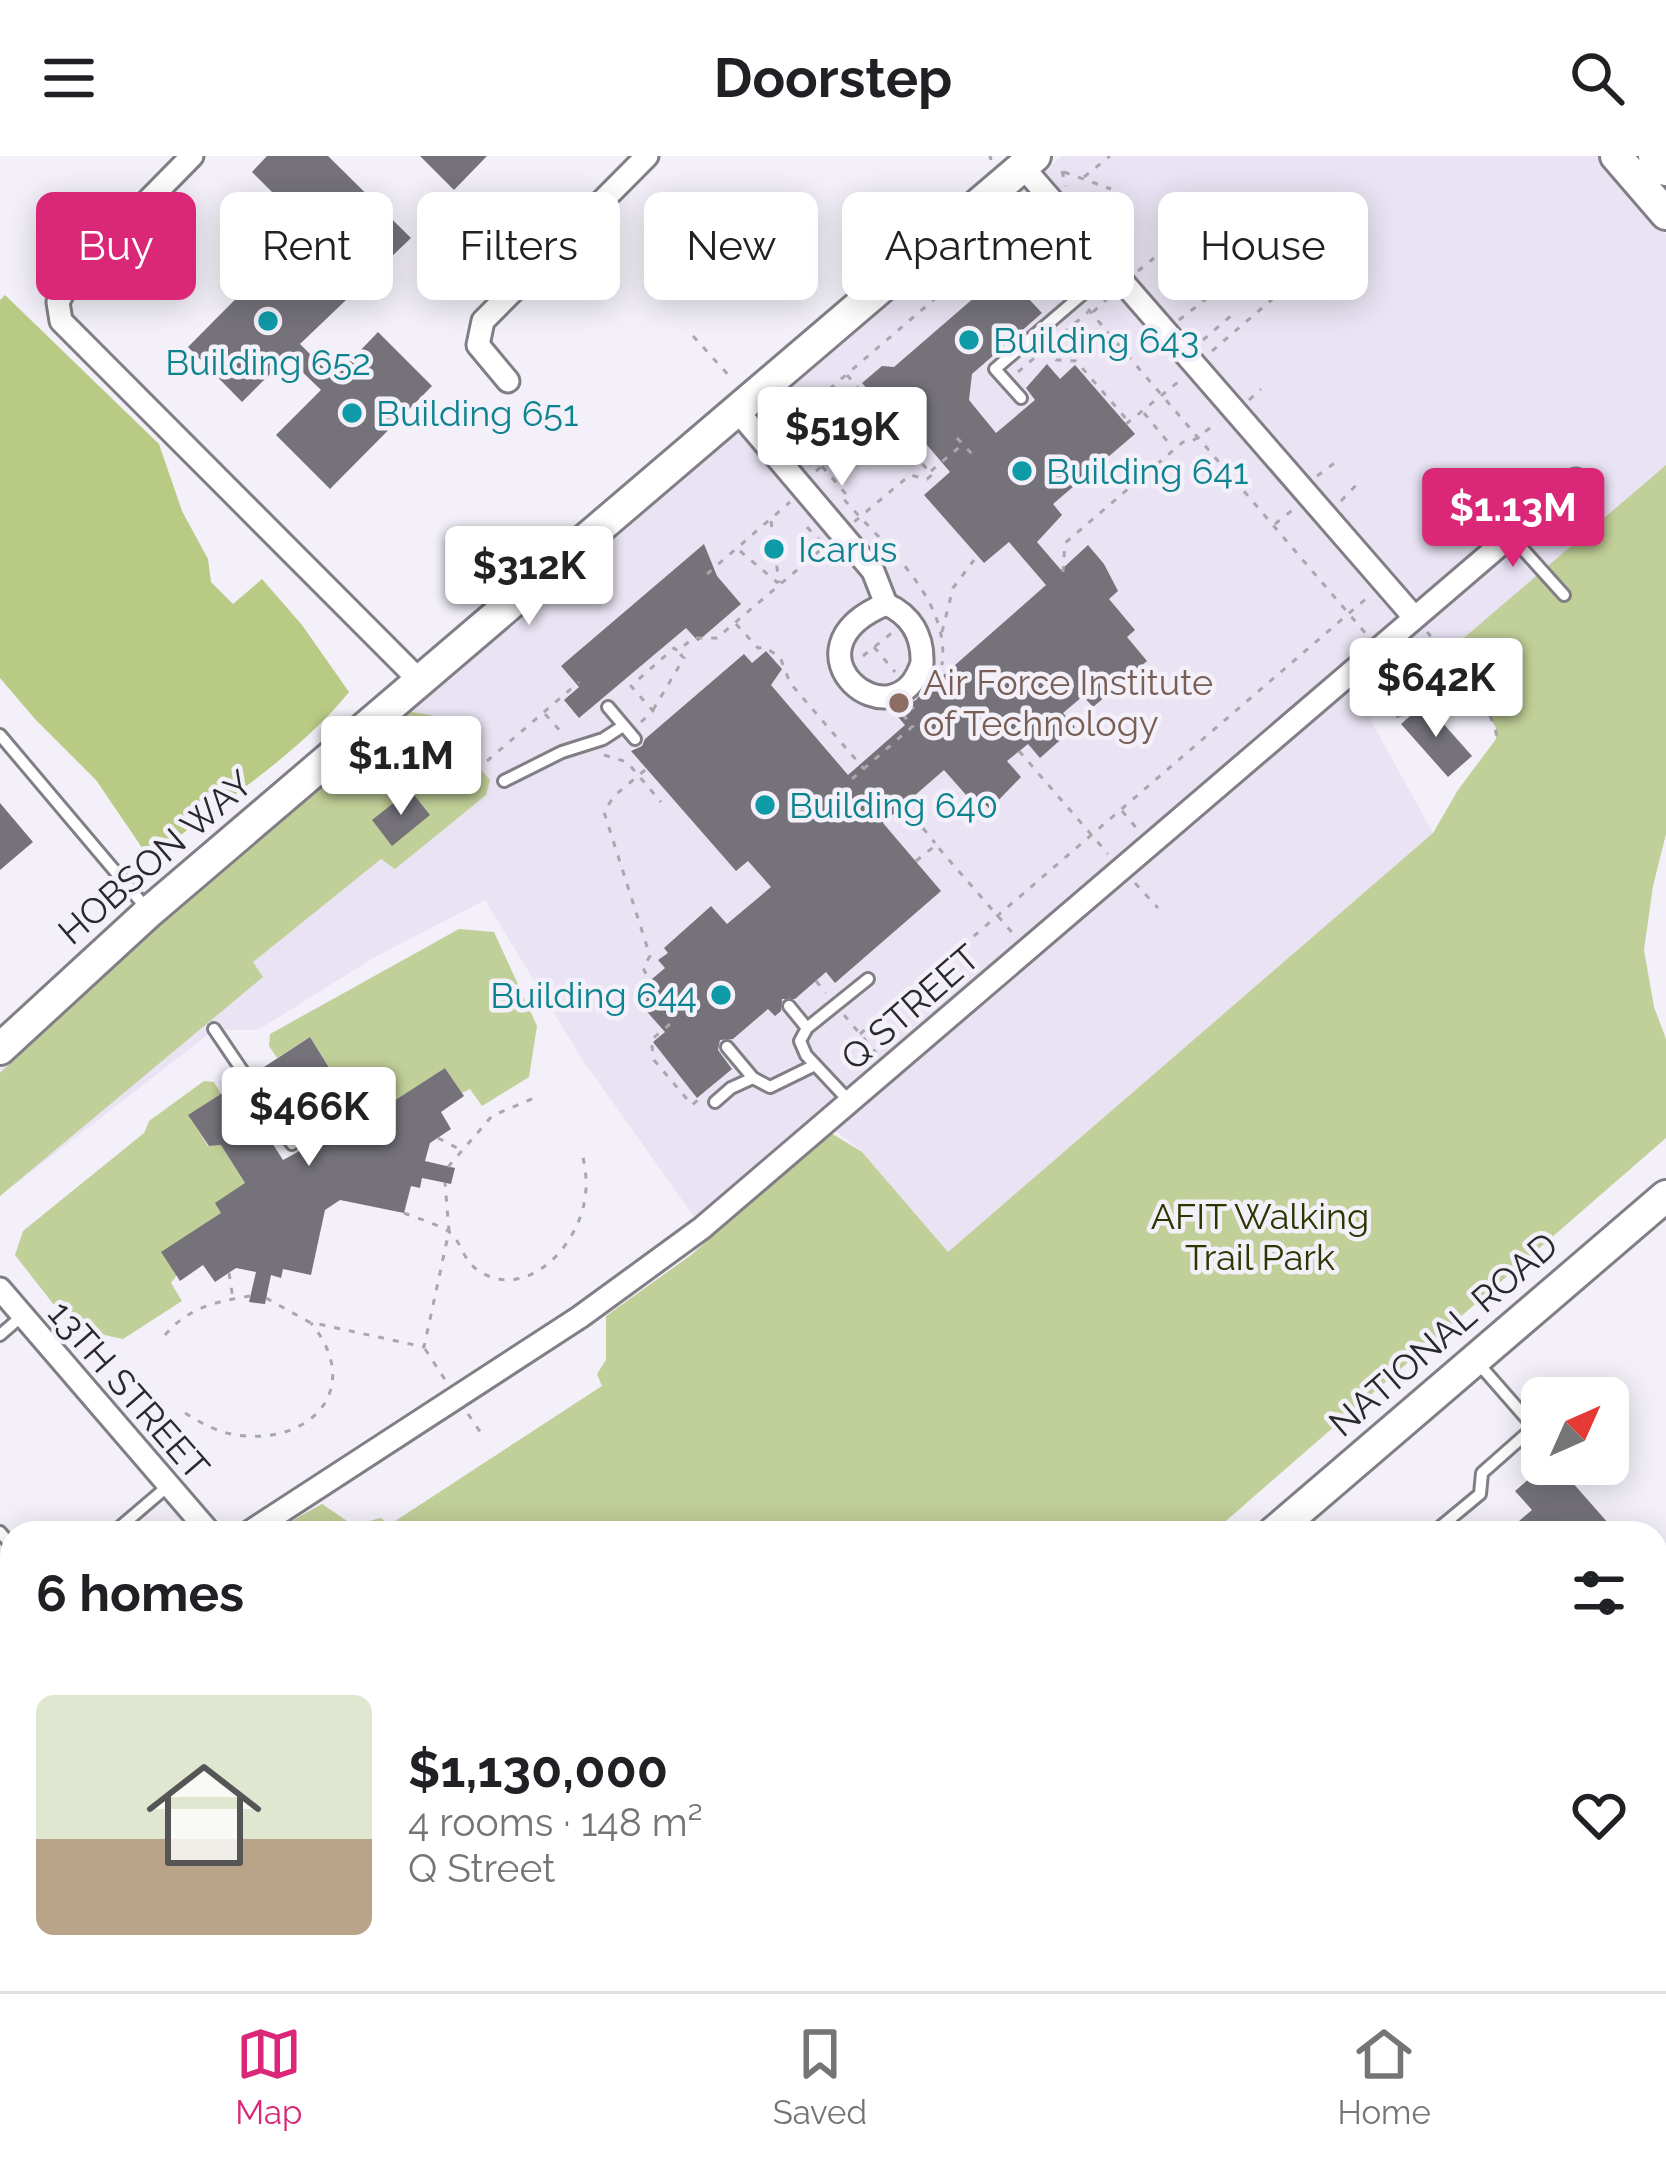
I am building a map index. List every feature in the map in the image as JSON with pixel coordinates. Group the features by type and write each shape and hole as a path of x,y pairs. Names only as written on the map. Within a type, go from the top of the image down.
{"street":[{"path":"192,156 70,280 58,302 62,321 418,680"},
{"path":"508,381 478,345 483,321 647,156"},
{"path":"1616,156 1666,214"},
{"path":"1654,156 1666,170"},
{"path":"1020,166 1041,192"},
{"name":"HOBSON WAY","path":"991,192 1020,166"},
{"name":"HOBSON WAY","path":"0,1048 149,912 738,399 859,300"},
{"path":"1133,300 1414,617"},
{"path":"738,399 803,487 833,539 873,571 886,604 904,614 920,641 922,663 915,680 899,694 880,698 862,692 845,677 838,658 844,635 862,617 886,604"},
{"name":"Q STREET","path":"266,1521 620,1290 702,1228 1576,480"},
{"name":"NATIONAL ROAD","path":"1294,1521 1474,1358 1666,1196"},
{"name":"13TH STREET","path":"0,1288 199,1521"}],"lane":[{"path":"1021,398 995,369 1076,300"},
{"path":"1510,535 1564,595"},
{"path":"504,781 575,748 629,732 608,707"},
{"path":"0,735 149,912"},
{"path":"850,1102 801,1046 808,1028 868,979"},
{"path":"789,1006 808,1028"},
{"path":"214,1029 292,1144"},
{"path":"727,1047 765,1086 776,1086 805,1066 815,1065"},
{"path":"718,1092 753,1078"},
{"path":"0,1335 22,1316"},
{"path":"1447,1521 1480,1494 1482,1474 1534,1426 1474,1358"},
{"path":"126,1521 168,1486"}],"path":[{"path":"1083,178 1110,156"},
{"path":"1020,166 1083,178 1111,190"},
{"path":"1137,273 1154,258"},
{"path":"782,429 933,300"},
{"path":"1080,300 1378,648 1397,696 1411,712 1389,719"},
{"path":"1006,382 1099,300"},
{"path":"1045,349 1056,360 1076,361 1128,423 1272,300"},
{"path":"693,336 738,399"},
{"path":"846,374 930,472"},
{"path":"1142,411 1174,449"},
{"path":"707,574 881,415"},
{"path":"957,437 972,454"},
{"path":"1063,572 1065,543 1174,449 1197,437"},
{"path":"678,651 693,638 717,638 910,475 927,479 963,444"},
{"path":"1274,526 1310,496"},
{"path":"771,519 779,584"},
{"path":"807,527 833,539"},
{"path":"737,548 779,584"},
{"path":"942,634 949,596 974,560"},
{"path":"860,1034 1384,583"},
{"path":"1414,617 1488,713 1496,740"},
{"path":"735,623 758,648 780,657 790,683 864,769"},
{"path":"845,677 872,646 896,630 900,633"},
{"path":"872,646 901,675 893,681"},
{"path":"629,732 653,711 684,658 674,648 631,686 653,711"},
{"path":"852,779 913,726 904,716 938,680"},
{"path":"487,761 579,682"},
{"path":"544,712 575,748"},
{"path":"590,745 597,753 627,762 662,802"},
{"path":"1019,751 1158,908"},
{"path":"646,770 614,796 604,812 650,956 643,968 650,981"},
{"path":"904,805 1027,950"},
{"path":"1121,809 1150,844"},
{"path":"916,861 936,844"},
{"path":"670,1024 651,1040 654,1060 692,1105"},
{"path":"665,1073 673,1066"},
{"path":"448,1167 492,1116 534,1099"},
{"path":"438,1138 460,1150"},
{"path":"404,1213 449,1232 463,1257 487,1275 514,1279 546,1265 568,1241 583,1209 587,1175 581,1149"},
{"path":"266,1298 310,1322 424,1347 449,1232 445,1183"},
{"path":"229,1273 233,1299"},
{"path":"165,1335 177,1320 200,1307 250,1296"},
{"path":"185,1413 217,1430 242,1436 268,1435 304,1423 327,1401 334,1379 332,1353 310,1322"}],"shaded area":[{"name":"Air Force Institute of Technology","path":"1062,156 1599,156 1666,234 1666,465 1370,719 1433,833 948,1252 862,1152 826,1123 702,1228 582,1059 485,900 375,957 258,1030 214,1030 0,1196 0,1070 157,918 891,300 1134,300 1134,192 1019,192"}],"green space":[{"path":"5,295 159,444 182,511 208,559 211,582 233,604 262,579 302,625 349,692 285,755 165,847 147,855 96,780 0,678 0,300"},
{"name":"AFIT Walking Trail Park","path":"1666,465 1666,834 1644,950 1654,1007 1666,1039 1666,1138 1226,1521 395,1521 602,1386 597,1374 606,1360 606,1316 691,1255 831,1133 862,1152 948,1252 1433,833 1496,739 1488,713 1445,654"},
{"path":"402,710 434,716 490,780 486,795 395,869 381,859 253,962 263,977 0,1196 0,1073 282,811"},
{"path":"459,929 494,932 537,1026 529,1077 482,1106 470,1089 462,1093 445,1068 386,1106 348,1116 325,1079 330,1068 310,1037 277,1058 269,1046 270,1034"},
{"path":"204,1081 214,1082 221,1094 189,1116 208,1146 221,1145 245,1183 171,1283 182,1301 123,1339 72,1328 15,1255 23,1231 144,1133 149,1121"},
{"name":"AFIT Walking Trail Park","path":"322,1504 347,1521 292,1521"}],"building":[{"path":"267,156 328,156 364,192 272,192 252,172"},
{"path":"420,156 487,156 454,190"},
{"path":"393,220 411,238 393,255"},
{"path":"235,300 346,300 300,344 334,378 378,332 432,386 330,489 276,435 321,390 287,357 242,402 188,347"},
{"path":"971,300 1030,300 1042,313 972,374 969,400 996,433 1035,400 1026,388 1047,364 1060,379 1075,365 1135,434 1053,504 1062,515 1037,542 1061,570 1088,545 1118,591 1109,599 1135,630 1127,637 1147,661 1093,707 1083,696 1063,713 1075,727 1040,758 1028,744 1007,761 1021,777 990,809 971,792 967,796 944,770 883,823 941,891 835,983 826,972 795,999 782,999 781,1011 775,1016 768,1009 733,1039 720,1040 718,1050 732,1069 697,1098 653,1042 665,1032 641,1005 647,999 639,990 665,968 658,960 668,953 664,948 711,906 727,924 771,887 748,861 736,871 631,751 744,654 752,663 766,651 782,669 771,685 848,775 905,725 893,711 916,700 934,676 938,680 1046,585 1009,542 984,563 924,495 950,472 892,404 879,402 862,383 882,366 894,367"},
{"path":"704,544 717,576 741,604 698,641 686,628 579,718 564,700 579,687 561,666"},
{"path":"1425,703 1472,756 1448,777 1401,724"},
{"path":"410,790 430,815 392,846 372,820"},
{"path":"0,803 33,842 0,870"},
{"path":"310,1037 330,1069 325,1079 348,1116 380,1096 386,1106 445,1068 464,1096 441,1112 451,1129 430,1143 425,1161 455,1168 451,1184 422,1178 420,1188 411,1186 404,1213 340,1200 325,1210 311,1275 283,1269 281,1278 271,1275 265,1304 249,1302 256,1272 236,1268 215,1282 203,1265 180,1281 161,1252 221,1213 215,1203 245,1183 221,1145 209,1146 188,1115 235,1085 283,1160 296,1153 312,1141 264,1067"},
{"path":"1522,1485 1575,1485 1606,1521 1519,1521 1532,1510 1515,1491"}],"place":[{"name":"Building 652","path":"268,321"},
{"name":"Building 643","path":"969,340"},
{"name":"Building 651","path":"352,413"},
{"name":"Building 641","path":"1022,471"},
{"name":"Icarus","path":"774,549"},
{"name":"Air Force Institute of Technology","path":"899,703"},
{"name":"Building 640","path":"765,805"},
{"name":"Building 644","path":"721,995"}]}
